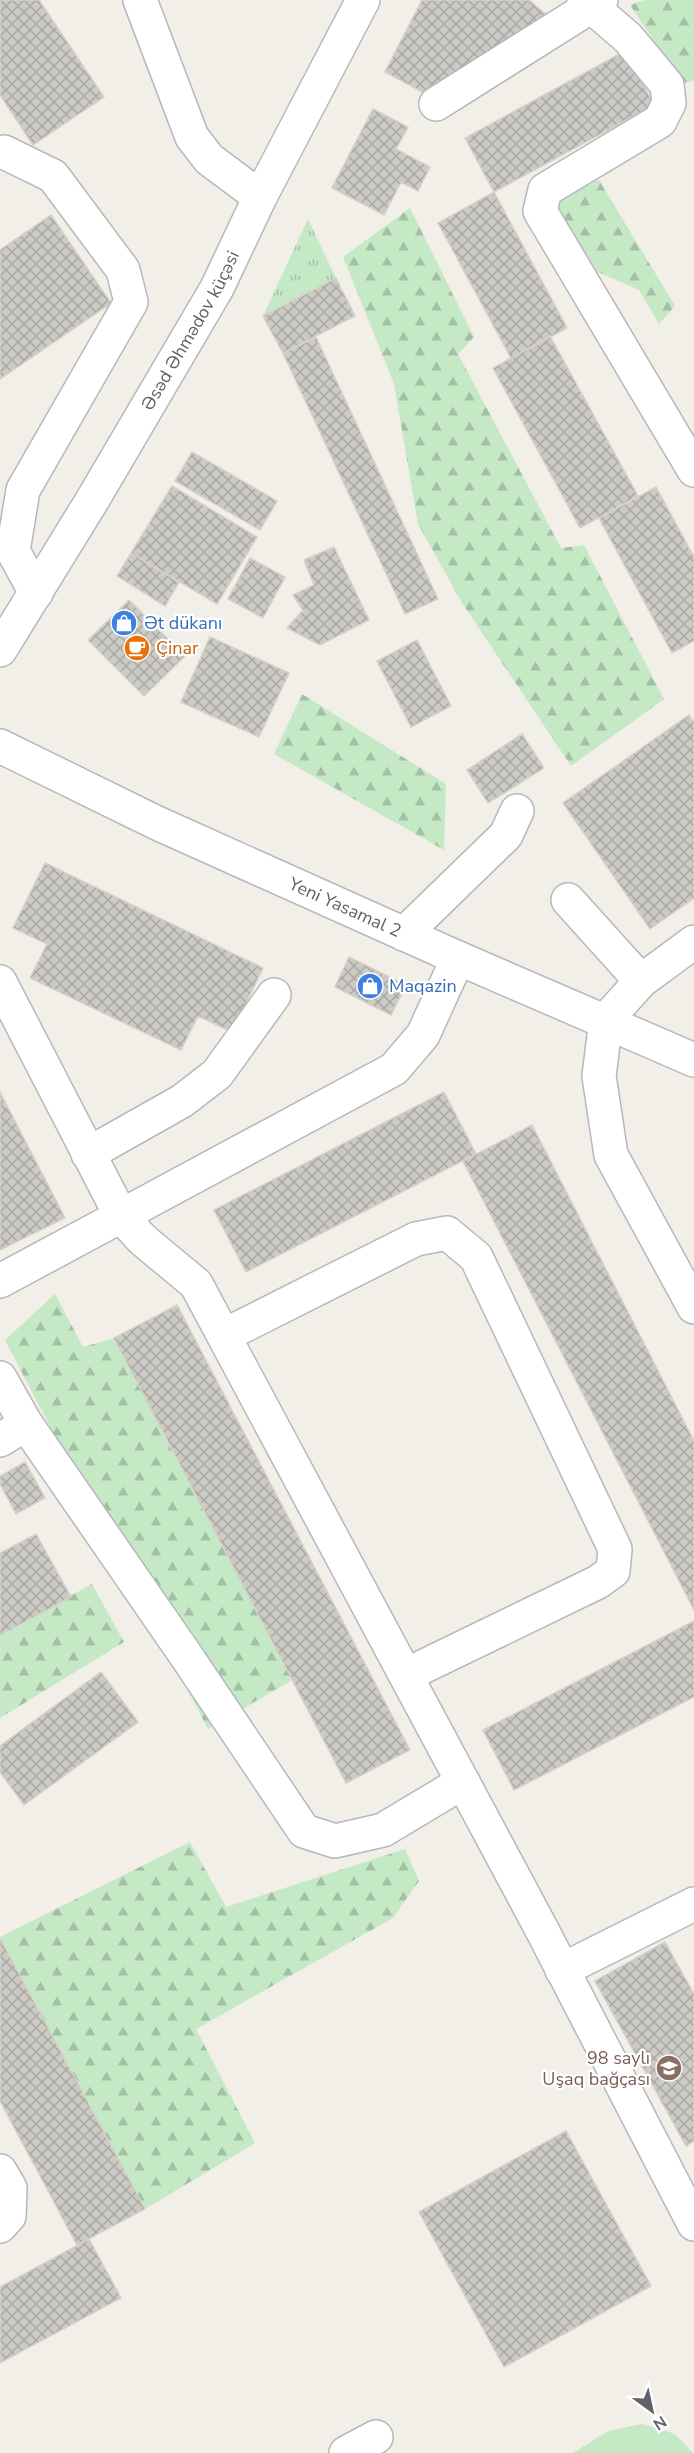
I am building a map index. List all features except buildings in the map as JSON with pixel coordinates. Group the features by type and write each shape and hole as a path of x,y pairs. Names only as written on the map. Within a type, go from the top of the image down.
{"street":[{"path":"140,0 192,137 209,159 260,197"},
{"name":"Əsəd Əhmədov küçəsi","path":"0,650 217,288 260,197 363,0"},
{"path":"436,104 592,2 628,38 667,85 669,103 660,121 545,190 540,211 694,470"},
{"path":"4,152 53,176 123,270 131,302 23,490 13,551 36,593"},
{"name":"Yeni Yasamal 2","path":"0,746 157,823 458,958 606,1020 694,1060"},
{"path":"404,934 506,835 517,811"},
{"path":"567,900 641,981"},
{"path":"694,942 641,981 606,1020 598,1076 611,1155 694,1307"},
{"path":"0,1281 394,1069 423,1035 458,958"},
{"path":"0,982 121,1216 142,1240 196,1284 225,1335 463,1782 694,2224"},
{"path":"88,1154 182,1101 217,1074 274,995"},
{"path":"225,1335 416,1239 447,1233 476,1257 615,1549 613,1571 598,1582 406,1675"},
{"path":"0,1378 13,1432 188,1657 304,1831 335,1841 383,1830 463,1782"},
{"path":"562,1970 694,1904"},
{"path":"0,2171 10,2188 9,2217 0,2226"},
{"path":"346,2453 376,2437"}],"green space":[{"path":"645,0 694,0 694,81 683,83 630,5"},
{"path":"599,180 675,306 659,324 639,290 593,270 554,202"},
{"path":"410,208 474,337 458,354 561,548 584,545 664,699 571,766 462,603 418,524 394,384 343,257"},
{"path":"308,219 336,278 263,316"},
{"path":"302,694 446,784 444,850 274,754"},
{"path":"55,1294 83,1347 114,1338 292,1680 208,1729 5,1340"},
{"path":"92,1584 124,1642 0,1718 0,1635"},
{"path":"190,1842 226,1907 405,1849 419,1881 393,1918 196,2029 255,2143 145,2209 0,1937"},
{"path":"642,2424 675,2434 693,2453 573,2453 608,2431"}],"place":[{"name":"Ət dükanı","path":"124,623"},
{"name":"Çinar","path":"137,648"},
{"name":"Maqazin","path":"370,986"},
{"name":"98 saylı Uşaq bağçası","path":"669,2068"}]}
